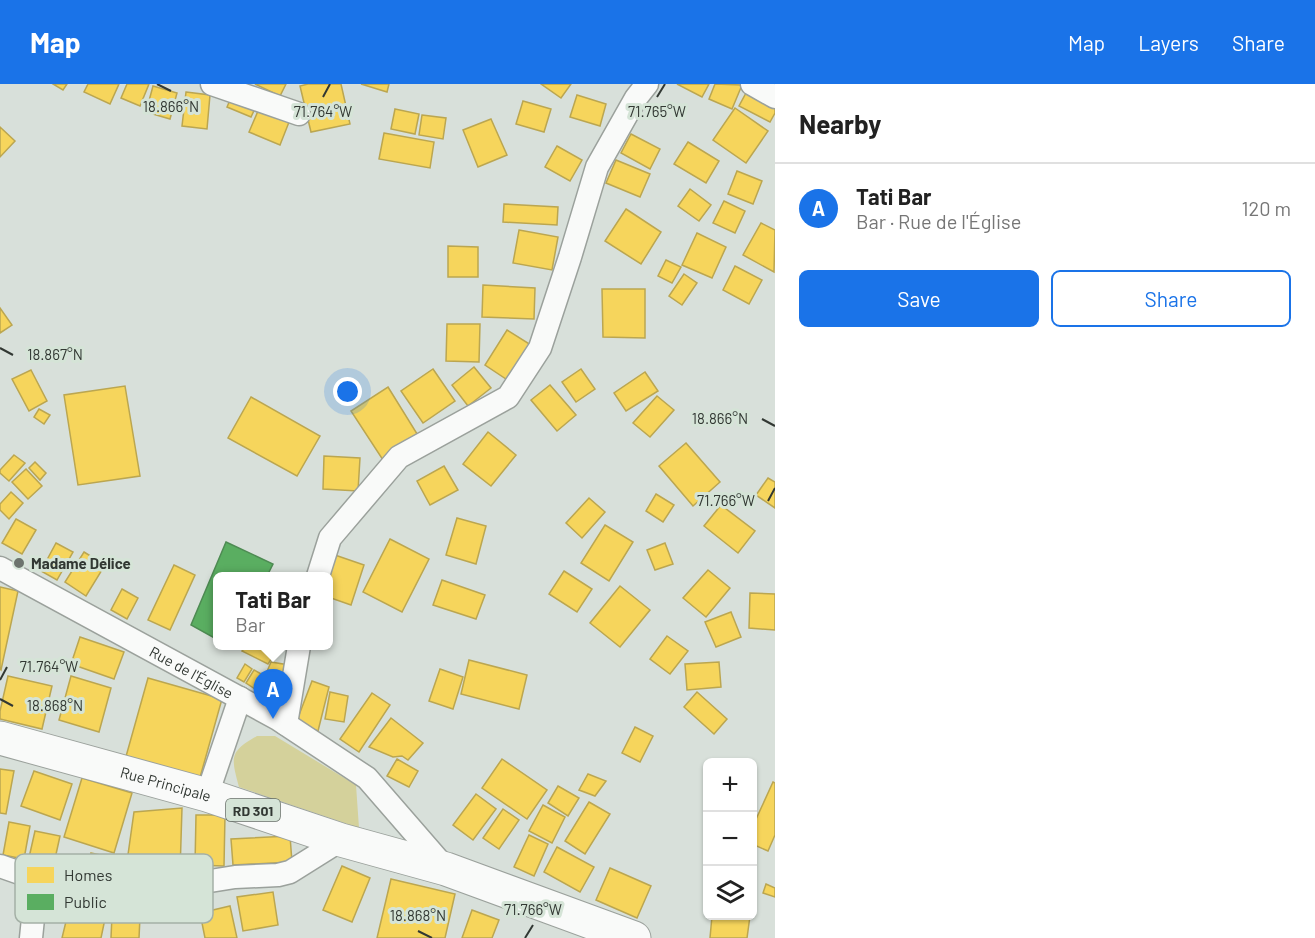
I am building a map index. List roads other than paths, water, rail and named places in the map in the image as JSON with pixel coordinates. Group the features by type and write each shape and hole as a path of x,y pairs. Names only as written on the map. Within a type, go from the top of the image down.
{"main road":[{"name":"Rue Principale","path":"0,738 207,795 341,840 446,869 634,938"}],"street":[{"path":"212,84 299,114"},
{"path":"319,572 330,538 399,457 508,397 540,348 597,168 647,84"},
{"path":"752,84 775,97"},
{"name":"Rue de l'Église","path":"0,568 286,724 367,778 446,869"},
{"path":"286,724 298,650"},
{"path":"207,795 240,698"},
{"path":"213,880 290,872 341,840"},
{"path":"0,866 15,871"},
{"path":"31,938 33,923"}],"place":[{"name":"Madame Délice","path":"19,563"},
{"name":"Tati Bar","path":"273,719"}]}
